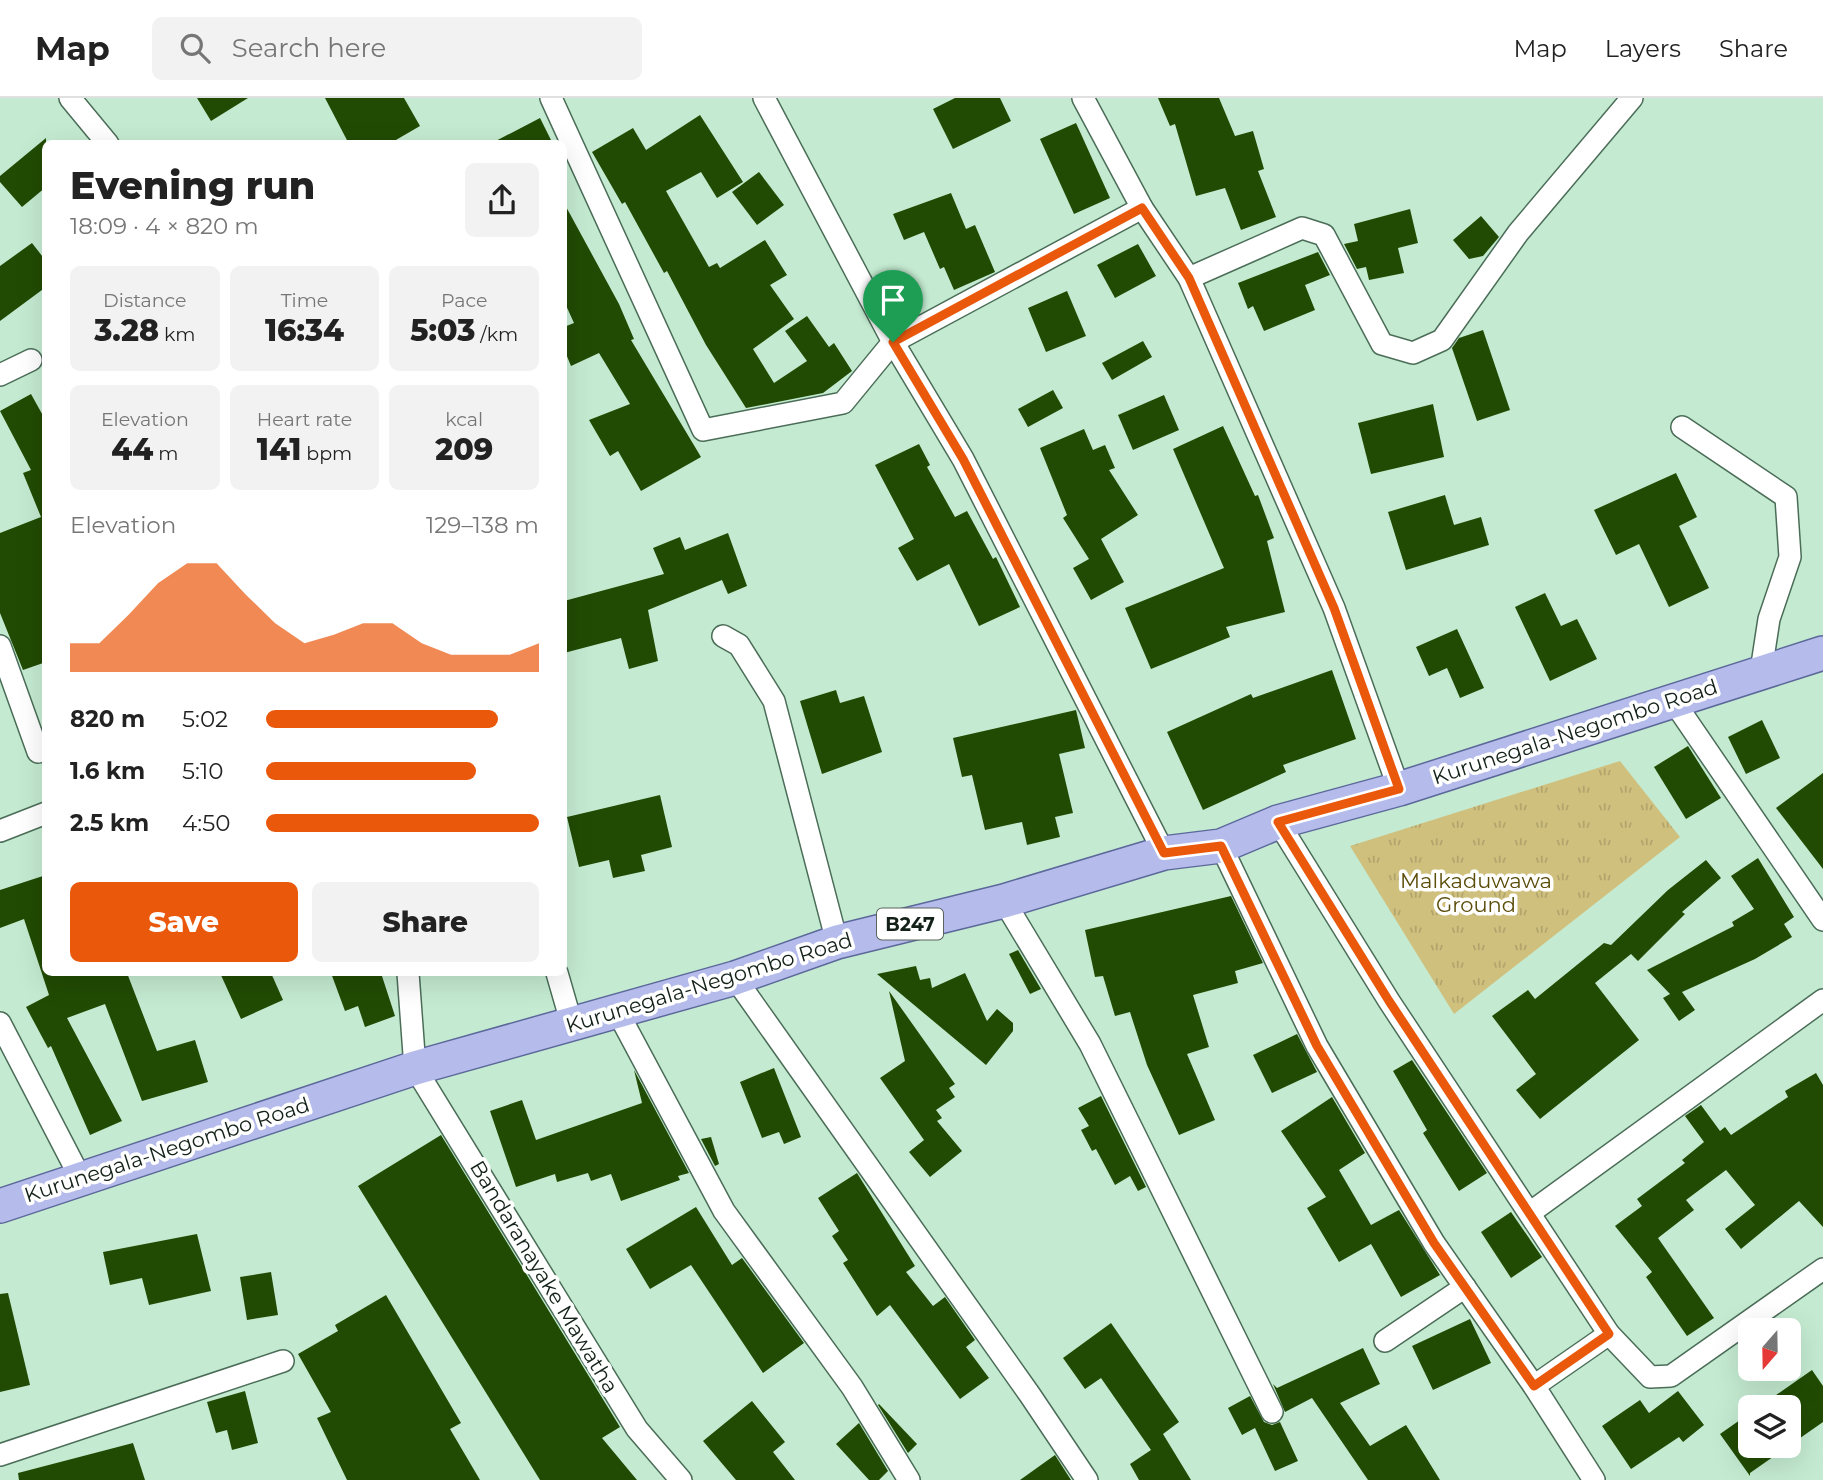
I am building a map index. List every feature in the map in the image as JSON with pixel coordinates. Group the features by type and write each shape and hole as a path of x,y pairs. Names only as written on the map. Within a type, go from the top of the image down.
{"main road":[{"name":"Kurunegala-Negombo Road","path":"0,1206 415,1068 616,1009 735,978 837,942 1004,901 1164,853 1221,846 1278,822 1399,789 1823,653"}],"street":[{"path":"70,98 105,140"},
{"path":"551,98 703,430 843,403 893,342 1142,208"},
{"path":"764,98 893,342 963,459 1164,853"},
{"path":"1083,98 1142,208 1189,278 1334,608 1399,789"},
{"path":"1189,278 1301,228 1324,235 1382,344 1413,353 1443,340 1518,233 1632,98"},
{"path":"0,375 32,360"},
{"path":"1682,428 1786,497 1790,557 1769,620 1761,671"},
{"path":"723,636 739,645 774,701 837,942"},
{"path":"0,646 38,752"},
{"path":"1674,702 1823,920"},
{"path":"0,831 42,815"},
{"path":"1278,822 1389,1001 1531,1212 1609,1334 1650,1377 1671,1376 1823,1269"},
{"path":"1221,846 1317,1046 1434,1243 1534,1386 1594,1480"},
{"path":"1004,901 1090,1044 1272,1412"},
{"path":"408,976 415,1068"},
{"path":"558,976 572,1024"},
{"path":"735,978 1030,1395 1087,1480"},
{"path":"1531,1212 1823,1000"},
{"path":"616,1009 724,1212 852,1387 909,1480"},
{"path":"0,1023 81,1179"},
{"name":"Bandaranayake Mawatha","path":"415,1068 637,1429 681,1480"},
{"path":"1385,1341 1465,1287"},
{"path":"1534,1386 1609,1334"},
{"path":"0,1455 283,1361"}],"green space":[{"name":"Malkaduwawa Ground","path":"1620,761 1680,837 1454,1014 1350,846"}],"building":[{"path":"197,98 248,98 211,121"},
{"path":"325,98 404,98 420,126 396,140 347,140"},
{"path":"955,98 1000,98 1011,121 953,149 933,109"},
{"path":"1158,98 1219,98 1235,136 1253,131 1264,169 1258,171 1276,217 1241,230 1225,188 1196,196 1175,124 1170,126"},
{"path":"700,115 743,182 717,198 701,172 666,191 709,267 717,263 720,268 765,240 787,275 770,285 794,319 753,349 774,383 807,361 785,331 807,316 829,347 834,343 852,371 823,393 746,408 706,345 667,271 664,273 625,202 622,204 592,152 633,128 646,150"},
{"path":"540,118 551,140 498,140"},
{"path":"1076,123 1110,198 1074,214 1040,139"},
{"path":"42,141 42,190 22,207 0,182 0,176"},
{"path":"759,172 784,205 757,225 732,192"},
{"path":"951,193 966,229 975,225 995,272 954,290 944,267 940,269 924,232 904,240 893,214"},
{"path":"567,209 619,304 634,339 631,340 701,457 641,491 618,451 610,456 589,420 630,404 599,353 571,366 567,356 567,326 574,323 567,308"},
{"path":"1410,209 1418,243 1398,248 1404,273 1369,280 1366,267 1357,269 1344,244 1358,241 1354,224"},
{"path":"1481,216 1499,237 1483,256 1469,259 1453,240"},
{"path":"32,243 42,256 42,290 0,321 0,266"},
{"path":"1138,244 1156,276 1115,298 1097,265"},
{"path":"1318,252 1330,275 1305,285 1315,310 1264,331 1253,306 1248,309 1238,283"},
{"path":"1067,291 1086,336 1046,352 1028,308"},
{"path":"1483,330 1510,410 1477,421 1452,348 1459,338"},
{"path":"1143,341 1152,357 1112,380 1102,363"},
{"path":"1053,390 1063,408 1028,427 1018,409"},
{"path":"31,394 42,414 42,663 23,670 0,613 0,533 41,517 23,473 31,470 0,411"},
{"path":"1164,395 1179,430 1133,450 1118,415"},
{"path":"1433,404 1444,457 1371,474 1358,423"},
{"path":"1223,426 1255,496 1258,495 1274,538 1267,541 1285,612 1226,627 1230,637 1151,669 1125,608 1224,568 1173,449"},
{"path":"1084,429 1093,450 1105,445 1115,468 1109,470 1138,515 1101,539 1124,582 1091,600 1073,568 1089,559 1063,518 1067,515 1040,448"},
{"path":"919,444 930,465 927,467 955,517 967,511 993,559 996,557 1020,607 979,626 949,564 917,581 898,548 914,539 875,465"},
{"path":"1676,473 1697,517 1679,526 1709,588 1669,607 1639,544 1616,555 1594,510"},
{"path":"1445,495 1454,525 1481,517 1489,545 1406,570 1388,512"},
{"path":"728,533 747,586 728,594 722,580 648,610 658,661 629,669 621,638 567,652 567,600 664,574 653,548 680,537 685,550"},
{"path":"1545,593 1561,626 1577,619 1597,659 1550,681 1515,607"},
{"path":"1457,629 1484,688 1460,698 1447,668 1429,676 1416,647"},
{"path":"1332,670 1356,739 1283,765 1286,772 1203,810 1167,732 1251,694 1253,698"},
{"path":"836,690 840,703 864,696 882,752 822,774 800,701"},
{"path":"1076,710 1085,748 1059,754 1073,813 1055,817 1060,837 1027,845 1022,822 985,830 972,775 962,777 953,738"},
{"path":"1762,720 1780,758 1746,774 1728,737"},
{"path":"1688,746 1721,798 1686,819 1654,767"},
{"path":"1823,773 1823,869 1776,808"},
{"path":"660,795 672,847 641,855 645,871 613,878 609,860 579,867 567,817"},
{"path":"1758,858 1794,917 1784,924 1792,937 1755,959 1682,992 1695,1010 1679,1021 1663,998 1670,994 1647,970 1734,926 1732,922 1754,909 1731,876"},
{"path":"1706,860 1721,878 1682,912 1685,914 1638,961 1631,954 1595,983 1639,1040 1540,1119 1516,1090 1536,1074 1492,1016 1528,990 1535,999 1604,943 1611,945 1668,890"},
{"path":"42,876 42,974 24,919 0,928 0,890"},
{"path":"1231,896 1263,963 1235,971 1238,983 1193,995 1209,1047 1187,1054 1215,1120 1179,1135 1147,1065 1130,1012 1115,1016 1103,976 1095,977 1085,930"},
{"path":"1018,950 1041,989 1030,994 1009,954"},
{"path":"916,966 920,980 930,978 932,988 965,973 987,1021 997,1009 1013,1023 1013,1031 986,1065 877,974"},
{"path":"43,976 128,976 157,1051 195,1040 208,1082 142,1101 105,1004 67,1018 122,1121 90,1135 51,1046 48,1048 26,1007 49,995"},
{"path":"221,976 272,976 283,1000 241,1019"},
{"path":"332,976 382,976 395,1016 365,1027 358,1006 345,1011"},
{"path":"889,991 955,1084 949,1088 955,1097 936,1110 942,1118 937,1121 962,1151 930,1177 909,1152 924,1140 880,1078 905,1061"},
{"path":"1297,1034 1317,1072 1272,1093 1253,1055"},
{"path":"1412,1060 1487,1173 1459,1191 1423,1133 1427,1130 1393,1071"},
{"path":"774,1068 801,1137 784,1144 779,1132 762,1138 740,1082"},
{"path":"634,1070 689,1173 678,1176 680,1180 621,1201 611,1174 591,1181 588,1173 557,1182 555,1174 516,1187 490,1111 522,1100 536,1140 642,1103"},
{"path":"1816,1073 1823,1085 1823,1227 1799,1201 1741,1249 1725,1229 1755,1205 1726,1170 1686,1200 1694,1210 1658,1238 1714,1318 1687,1336 1646,1277 1652,1272 1615,1226 1642,1206 1637,1199 1685,1163 1682,1160 1704,1142 1685,1116 1701,1105 1720,1131 1725,1127 1731,1135 1788,1097 1785,1091"},
{"path":"1101,1096 1146,1187 1138,1191 1130,1176 1115,1185 1096,1149 1092,1151 1081,1130 1089,1126 1078,1108"},
{"path":"1332,1097 1365,1153 1339,1170 1371,1225 1399,1210 1440,1275 1401,1297 1371,1244 1339,1262 1307,1208 1326,1197 1281,1131"},
{"path":"441,1135 620,1427 602,1438 637,1480 540,1480 358,1186"},
{"path":"711,1137 719,1164 715,1166 701,1139"},
{"path":"857,1173 915,1266 906,1272 933,1306 945,1297 975,1340 966,1347 989,1378 960,1399 890,1305 877,1316 843,1263 848,1260 832,1236 839,1231 818,1198"},
{"path":"696,1207 732,1265 742,1258 804,1343 763,1373 691,1265 650,1289 626,1249"},
{"path":"1511,1212 1542,1257 1511,1278 1481,1232"},
{"path":"197,1234 211,1291 149,1305 142,1278 110,1285 103,1252"},
{"path":"271,1272 278,1315 247,1320 240,1277"},
{"path":"8,1293 30,1385 0,1392 0,1294"},
{"path":"386,1295 461,1423 450,1429 480,1480 347,1480 317,1418 331,1412 298,1354 338,1331 335,1325"},
{"path":"1470,1319 1491,1363 1433,1390 1412,1346"},
{"path":"1111,1323 1179,1422 1163,1434 1191,1480 1139,1480 1130,1464 1151,1450 1101,1378 1085,1389 1063,1358"},
{"path":"1363,1348 1380,1384 1340,1403 1370,1446 1406,1425 1440,1480 1368,1480 1312,1398 1285,1412 1273,1384 1277,1388"},
{"path":"1812,1370 1823,1386 1823,1422 1801,1437 1801,1395 1776,1395 1796,1381 1801,1381 1801,1378"},
{"path":"245,1391 258,1443 232,1450 227,1430 216,1433 207,1402"},
{"path":"1678,1391 1704,1425 1683,1442 1679,1437 1631,1469 1602,1426 1640,1400 1649,1413"},
{"path":"1250,1396 1264,1422 1272,1425 1280,1422 1298,1461 1275,1471 1255,1428 1242,1435 1228,1408"},
{"path":"752,1401 785,1442 773,1452 795,1480 736,1480 703,1441"},
{"path":"878,1405 917,1444 908,1453"},
{"path":"1738,1421 1738,1458 1771,1458 1750,1473 1750,1476 1720,1434"},
{"path":"859,1423 888,1471 879,1480 869,1480 836,1444"},
{"path":"133,1443 145,1480 19,1480 18,1473"},
{"path":"1055,1455 1071,1480 1020,1480"}],"route":[{"path":"1142,208 1189,278 1334,608 1399,789 1278,822 1389,1001 1531,1212 1609,1334 1534,1386 1434,1243 1317,1046 1221,846 1164,853 963,459 893,342 1142,208"}]}
